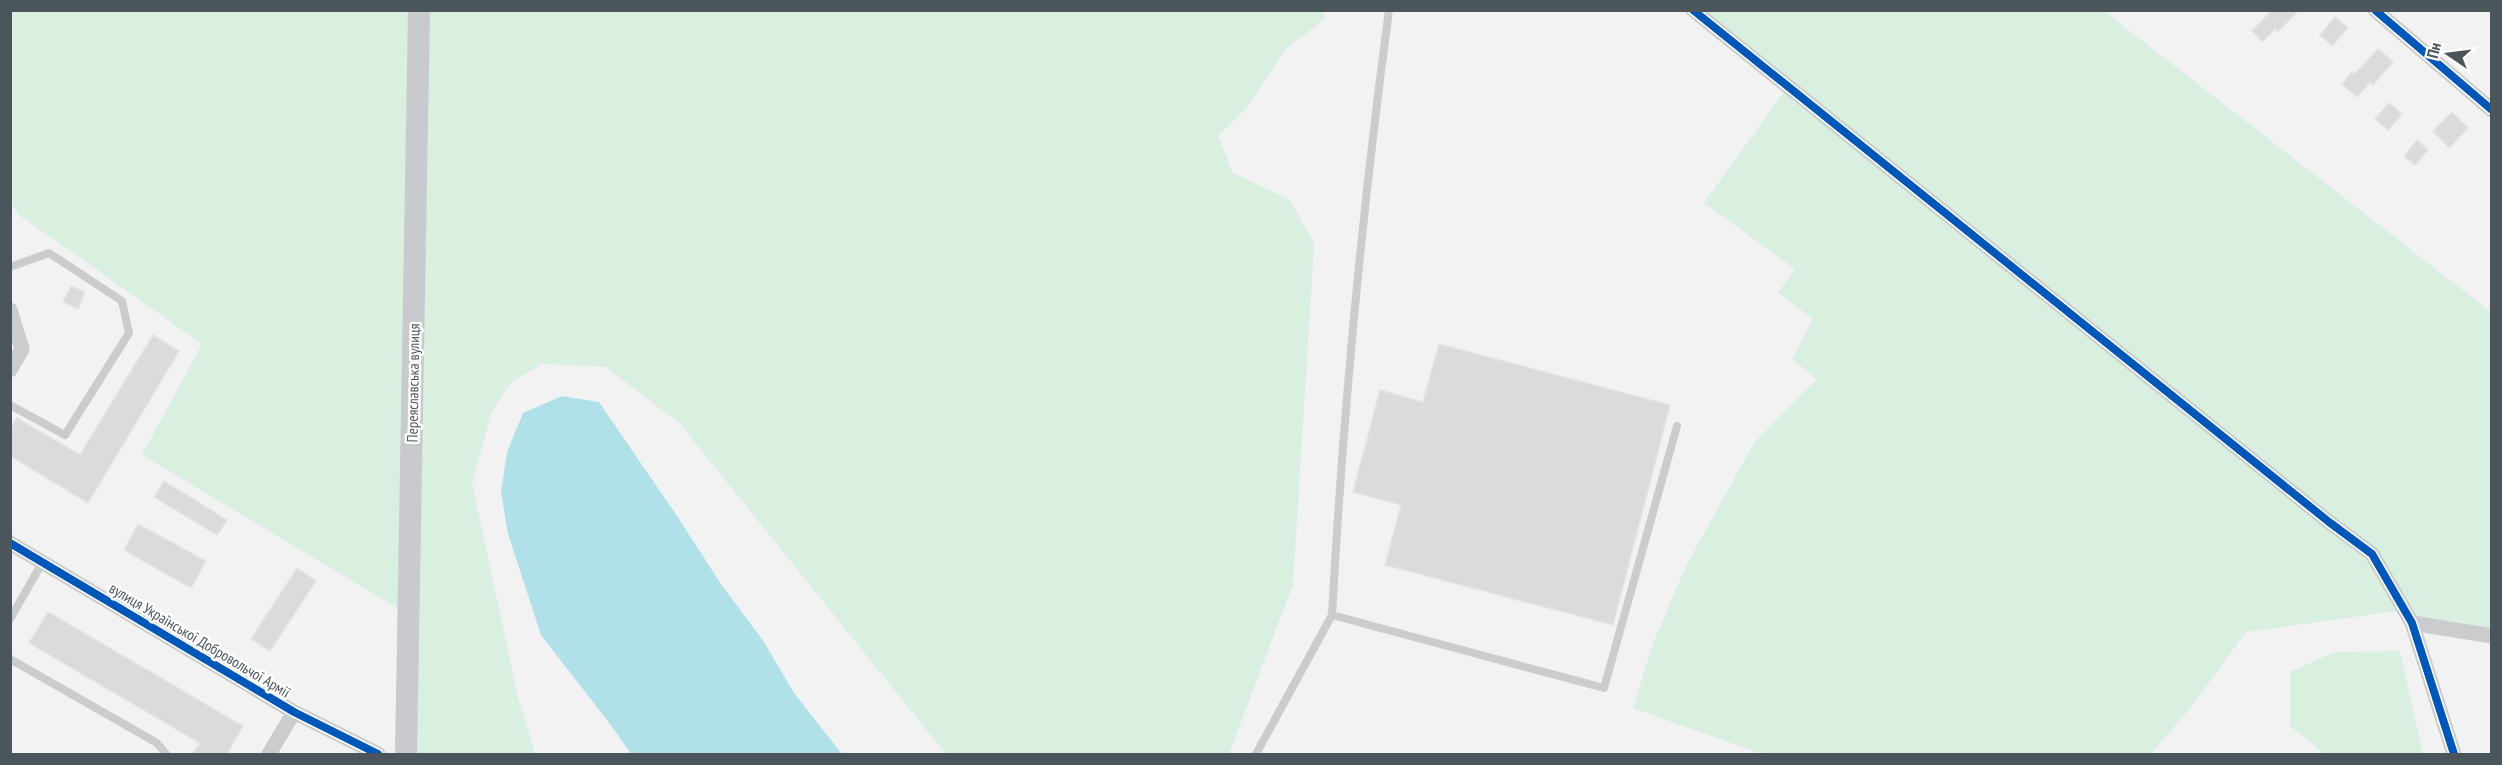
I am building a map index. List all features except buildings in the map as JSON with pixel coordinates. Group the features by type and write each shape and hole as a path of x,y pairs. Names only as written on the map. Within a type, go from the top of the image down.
{"main road":[{"name":"Переяславська вулиця","path":"406,754 419,10"}],"street":[{"path":"1693,10 2372,555 2412,623 2454,754"},
{"path":"2375,10 2492,110"},
{"path":"10,310 22,349 10,370"},
{"name":"вулиця Української Добровольчої Армії","path":"10,543 294,712 378,754"},
{"path":"2412,623 2492,636"},
{"path":"269,754 294,712"}],"lane":[{"path":"1256,754 1332,615 1339,498 1369,162 1389,10"},
{"path":"10,267 49,253 122,301 129,333 65,435 10,405"},
{"path":"1332,615 1604,688 1677,426"},
{"path":"10,619 42,563"},
{"path":"10,659 158,743 166,754"}],"green space":[{"path":"10,11 1321,11 1326,18 1285,50 1247,108 1218,136 1233,173 1290,200 1314,244 1293,584 1229,754 946,754 680,424 606,367 542,364 511,382 492,411 472,483 518,697 535,754 406,754 409,615 142,455 202,344 19,215 11,202"},
{"path":"1693,11 2104,11 2491,312 2491,636 2412,623 2404,610 2246,632 2191,707 2151,754 1773,754 1756,752 1633,708 1653,643 1687,564 1754,443 1817,379 1792,359 1813,319 1778,293 1795,269 1704,203 1788,86"},
{"path":"2400,651 2423,754 2325,754 2290,726 2290,672 2335,652"}],"water":[{"path":"562,396 599,402 721,584 764,642 794,693 842,754 631,754 541,635 508,534 501,492 507,452 523,413"}],"cycle path":[{"path":"1693,10 2329,522 2372,554 2412,623 2454,754"},
{"path":"2375,10 2492,110"},
{"path":"10,543 294,712 378,754"}]}
